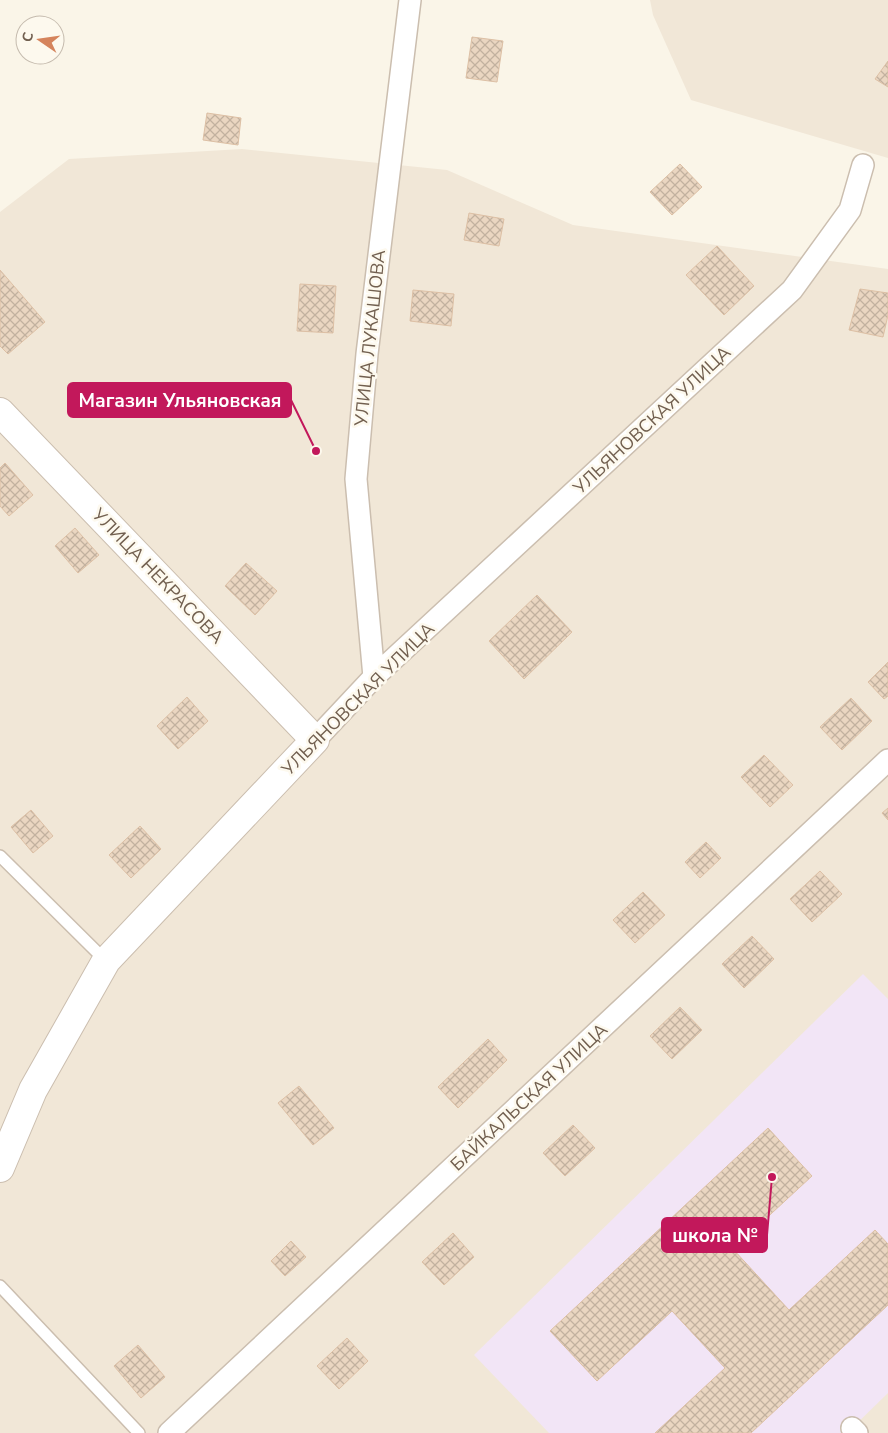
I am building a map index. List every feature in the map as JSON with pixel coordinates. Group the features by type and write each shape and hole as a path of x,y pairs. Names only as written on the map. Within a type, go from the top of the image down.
{"street":[{"name":"УЛИЦА ЛУКАШОВА","path":"374,677 356,479 366,354 410,0"},
{"name":"УЛЬЯНОВСКАЯ УЛИЦА","path":"0,1168 33,1090 106,960 374,677 792,290 850,210 863,165"},
{"name":"УЛИЦА НЕКРАСОВА","path":"0,412 315,740"},
{"name":"БАЙКАЛЬСКАЯ УЛИЦА","path":"169,1433 888,760"}],"lane":[{"path":"0,856 106,960"},
{"path":"0,1286 139,1433"}],"shaded area":[{"path":"650,0 888,0 888,158 691,100 653,15"},
{"path":"242,149 447,170 573,225 888,269 888,1433 0,1433 0,212 69,159"},
{"path":"863,974 888,999 888,1393 847,1433 549,1433 474,1355"}],"building":[{"path":"472,37 503,41 497,82 466,78"},
{"path":"888,61 888,87 875,79"},
{"path":"207,113 241,118 238,145 203,140"},
{"path":"680,164 702,187 672,215 650,192"},
{"path":"469,213 504,219 499,246 464,240"},
{"path":"717,246 754,286 724,315 686,275"},
{"path":"0,270 45,322 8,354 0,346"},
{"path":"300,284 336,286 333,333 297,331"},
{"path":"860,289 888,293 888,315 883,337 849,330"},
{"path":"413,290 454,294 451,326 410,321"},
{"path":"5,463 33,495 9,516 0,506 0,468"},
{"path":"75,528 99,555 78,573 55,546"},
{"path":"246,563 277,591 255,615 225,586"},
{"path":"537,595 572,632 524,679 489,641"},
{"path":"888,662 888,696 884,699 868,682"},
{"path":"187,697 208,721 178,749 157,726"},
{"path":"851,698 872,721 842,750 820,727"},
{"path":"764,755 793,785 770,807 741,777"},
{"path":"888,808 888,820 882,813"},
{"path":"31,810 53,836 33,853 11,827"},
{"path":"140,826 161,849 131,878 109,855"},
{"path":"706,842 721,858 700,878 685,862"},
{"path":"820,871 842,894 812,922 790,899"},
{"path":"643,892 665,915 635,943 613,920"},
{"path":"752,936 774,959 744,988 722,964"},
{"path":"680,1007 702,1030 672,1059 650,1036"},
{"path":"488,1039 507,1060 458,1108 438,1087"},
{"path":"299,1086 334,1128 313,1145 278,1103"},
{"path":"573,1125 595,1148 565,1176 543,1153"},
{"path":"768,1128 812,1176 733,1249 789,1310 875,1230 888,1244 888,1305 751,1433 655,1433 725,1368 672,1311 597,1381 550,1331"},
{"path":"453,1233 474,1257 444,1285 422,1262"},
{"path":"291,1241 306,1257 285,1276 271,1261"},
{"path":"347,1338 368,1361 339,1389 317,1366"},
{"path":"138,1345 165,1377 141,1398 114,1366"}],"place":[{"name":"Магазин Ульяновская","path":"316,451"},
{"name":"школа №","path":"772,1177"}]}
